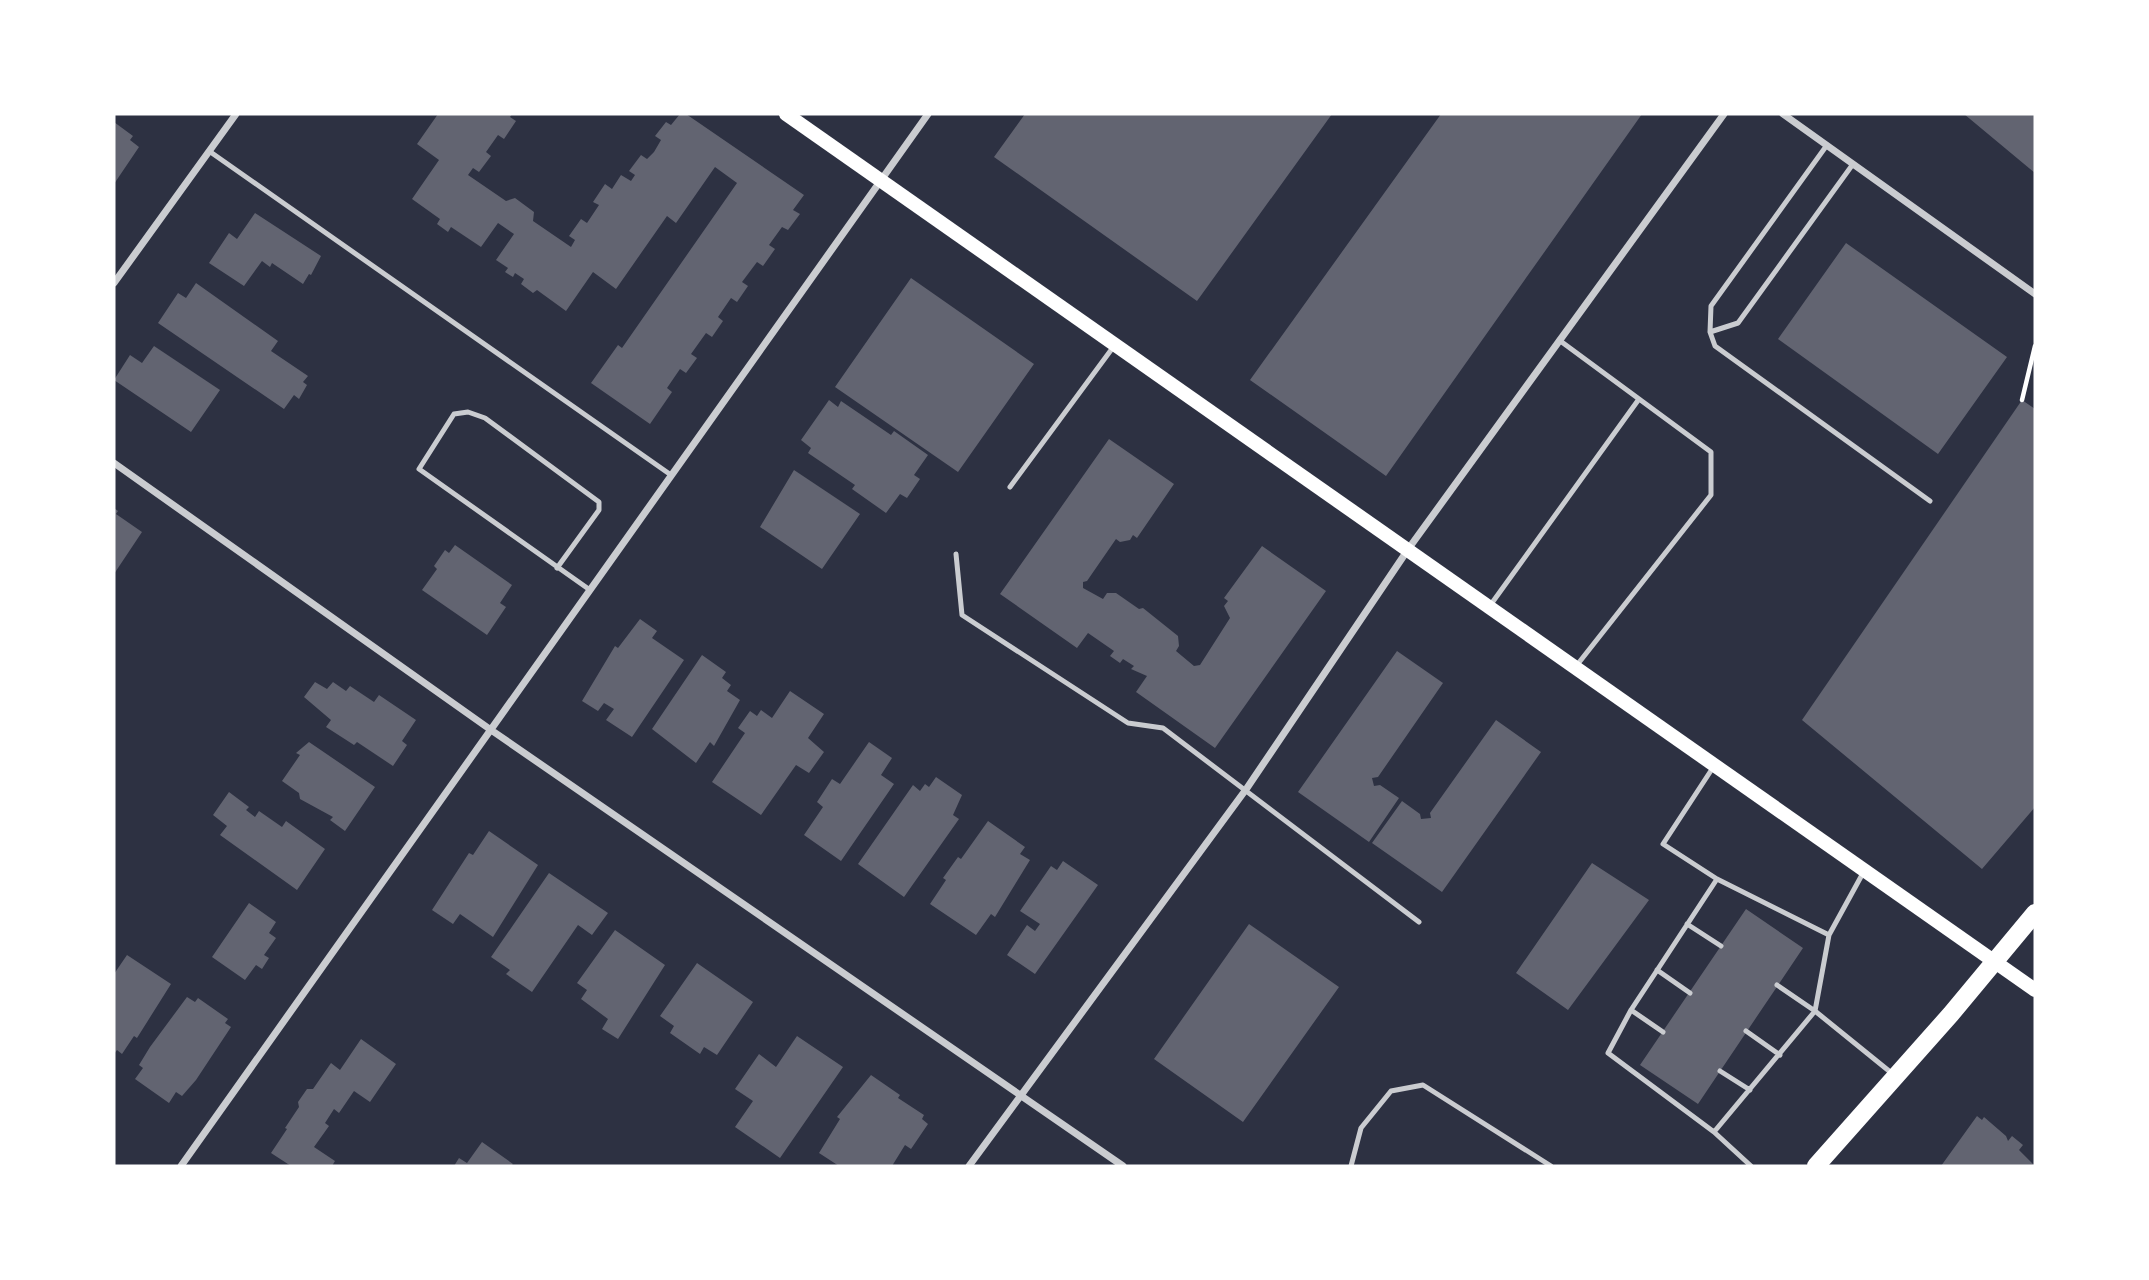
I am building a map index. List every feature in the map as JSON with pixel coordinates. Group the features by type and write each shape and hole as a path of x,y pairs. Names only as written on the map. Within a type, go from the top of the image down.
{"main road":[{"path":"786,114 1114,346 1409,548 1489,608 2035,990"},
{"path":"1816,1166 1896,1077 2035,913"}],"street":[{"path":"114,283 236,114"},
{"path":"181,1166 928,114"},
{"path":"969,1166 1247,788 1409,548 1724,114"},
{"path":"1783,114 2035,293"},
{"path":"114,463 491,730 1123,1166"}],"lane":[{"path":"1827,145 1711,306 1710,332 1715,346 1930,501"},
{"path":"209,151 671,475"},
{"path":"1710,332 1738,323 1853,164"},
{"path":"1559,340 1711,452 1711,495 1574,668"},
{"path":"1010,487 1114,346"},
{"path":"1489,608 1639,399"},
{"path":"558,568 599,510 599,502 485,418 468,412 454,414 419,469 558,568 590,590"},
{"path":"956,554 962,615 1128,723 1163,728 1247,788 1419,922"},
{"path":"1714,766 1663,844 1717,879 1829,935"},
{"path":"1714,1132 1815,1011 1829,935 1865,870"},
{"path":"1717,879 1631,1010 1608,1054 1714,1132 1751,1166"},
{"path":"1687,924 1721,946"},
{"path":"1657,970 1690,993"},
{"path":"1777,985 1815,1011 1896,1077"},
{"path":"1631,1010 1663,1032"},
{"path":"1746,1031 1780,1055"},
{"path":"1720,1071 1750,1090"},
{"path":"1351,1166 1361,1128 1391,1091 1423,1085 1551,1166"}],"path":[{"path":"2022,400 2035,346"}],"building":[{"path":"438,114 512,114 510,117 516,121 504,139 498,135 486,152 491,156 479,172 473,168 468,175 506,201 515,198 534,212 533,221 571,247 575,240 569,236 581,219 587,223 599,205 593,202 605,184 612,189 621,175 631,181 635,175 629,171 641,155 647,159 654,152 661,140 655,136 666,122 671,125 680,114 686,114 804,195 793,210 800,214 788,230 782,227 769,245 775,249 763,266 757,262 742,282 748,286 737,302 731,298 718,317 723,321 712,337 706,333 691,354 697,358 686,373 680,369 667,388 672,392 650,424 591,383 618,345 622,348 737,183 715,167 676,223 667,216 616,289 593,272 566,311 537,290 533,293 521,284 524,279 515,273 513,277 505,272 508,268 496,260 514,234 498,223 481,247 451,227 448,232 437,224 440,219 412,199 439,160 417,144"},
{"path":"1025,114 1332,114 1197,301 994,157"},
{"path":"1441,114 1642,114 1386,476 1250,380"},
{"path":"1964,114 2035,114 2035,173"},
{"path":"114,122 133,136 130,140 139,147 114,184"},
{"path":"255,213 321,256 303,284 272,263 270,267 262,261 244,286 209,263 229,233 237,239"},
{"path":"1846,243 2007,357 1938,454 1778,339"},
{"path":"911,278 1034,364 958,472 835,387"},
{"path":"196,283 278,341 271,351 308,376 303,382 307,385 299,399 294,395 284,409 158,323 178,293 186,298"},
{"path":"154,346 220,390 191,432 114,380 130,355 142,363"},
{"path":"829,400 838,407 841,401 891,435 894,431 928,455 914,475 920,479 907,498 900,494 886,513 852,489 855,485 808,453 811,448 801,440"},
{"path":"2022,400 2035,409 2035,807 1982,869 1802,720"},
{"path":"1109,439 1174,484 1137,538 1133,535 1130,540 1120,542 1116,539 1087,581 1083,582 1083,588 1103,599 1107,593 1116,593 1139,609 1143,608 1178,636 1179,646 1176,651 1194,666 1200,665 1230,618 1224,606 1228,601 1224,598 1262,546 1326,591 1215,748 1136,692 1147,676 1131,669 1134,666 1123,659 1120,663 1110,656 1114,651 1088,633 1077,648 1000,594"},
{"path":"794,470 860,514 822,569 760,527"},
{"path":"114,508 118,511 116,514 142,532 114,574"},
{"path":"455,545 512,585 500,603 506,607 487,635 422,590 437,569 434,566 445,550 449,553"},
{"path":"640,619 657,631 652,638 684,660 632,737 606,720 614,709 604,703 598,711 582,701 615,646 618,648"},
{"path":"1397,651 1443,683 1378,777 1372,778 1374,786 1380,785 1399,798 1369,842 1298,792"},
{"path":"702,655 726,672 722,678 731,685 727,691 740,700 714,746 710,742 696,763 652,729"},
{"path":"315,682 327,689 333,682 346,691 350,686 374,702 379,695 416,720 402,741 407,745 393,766 357,742 354,745 326,727 331,720 304,697"},
{"path":"790,691 824,714 808,738 824,752 809,773 796,765 761,815 712,782 745,733 738,728 750,711 757,716 761,710 772,718"},
{"path":"1496,720 1541,752 1442,892 1372,843 1402,801 1420,814 1421,819 1431,818 1430,813"},
{"path":"309,742 375,787 345,831 330,820 333,817 300,799 299,793 282,781 300,755 296,753"},
{"path":"869,742 892,758 881,775 894,784 841,861 804,835 823,807 817,802 832,779 840,784"},
{"path":"936,777 962,795 953,815 959,819 904,897 858,864 913,785 920,791 925,784 929,787"},
{"path":"229,792 249,807 246,810 255,817 259,811 282,827 286,821 325,849 297,890 220,835 227,826 213,815"},
{"path":"988,821 1025,847 1020,854 1030,860 995,917 991,914 976,935 930,904 946,880 943,878 958,857 961,859"},
{"path":"489,831 538,865 493,937 460,914 453,924 432,910 469,853 473,855"},
{"path":"1063,861 1098,885 1035,974 1007,955 1027,925 1035,931 1040,924 1020,911 1051,866 1057,870"},
{"path":"1592,863 1649,900 1568,1010 1516,973"},
{"path":"549,873 608,913 592,935 578,925 532,992 506,974 510,970 491,957"},
{"path":"249,903 276,922 269,933 276,938 264,955 269,958 262,969 256,965 245,980 212,957"},
{"path":"1746,909 1803,948 1698,1104 1640,1065"},
{"path":"1249,924 1339,987 1243,1122 1154,1059"},
{"path":"615,930 665,965 618,1039 602,1029 608,1019 581,999 587,990 577,983"},
{"path":"127,955 171,984 137,1038 134,1036 122,1054 117,1050 114,1054 114,974"},
{"path":"697,963 753,1002 717,1055 704,1047 700,1054 670,1033 674,1026 660,1016"},
{"path":"187,997 195,1002 198,998 228,1019 225,1023 231,1027 196,1080 182,1096 176,1092 169,1103 135,1079 143,1068 139,1065 150,1047"},
{"path":"797,1036 843,1067 780,1158 735,1127 753,1101 735,1089 759,1054 776,1067"},
{"path":"361,1039 396,1064 370,1102 354,1091 339,1113 334,1109 325,1123 329,1126 314,1147 335,1161 332,1166 291,1166 271,1153 287,1129 285,1128 299,1107 298,1102 307,1089 313,1089 331,1063 340,1070"},
{"path":"871,1075 924,1115 922,1119 928,1124 911,1149 905,1145 892,1166 839,1166 819,1153 840,1119 837,1117"},
{"path":"1977,1116 1982,1120 1984,1117 2006,1136 2008,1141 2012,1136 2023,1145 2019,1150 2035,1166 1941,1166"},
{"path":"482,1142 513,1164 454,1166 459,1158 467,1163"}]}
